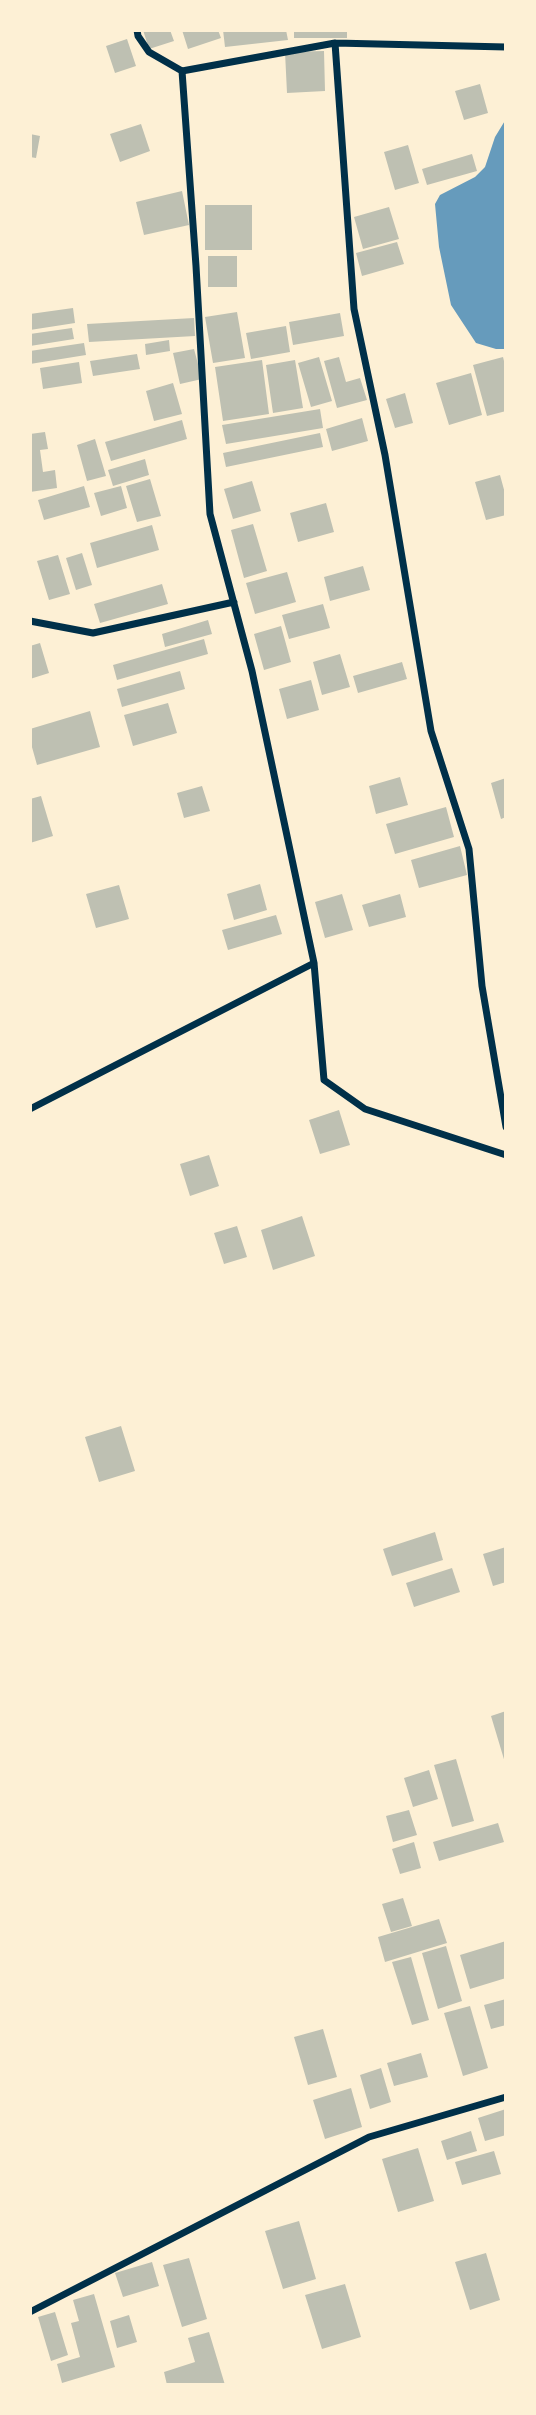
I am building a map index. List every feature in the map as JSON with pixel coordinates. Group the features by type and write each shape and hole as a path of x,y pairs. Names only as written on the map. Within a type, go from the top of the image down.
{"street":[{"path":"136,30 149,52 182,71 335,43 506,47"},
{"path":"335,43 354,309 385,455 431,731 469,849 482,986 506,1126"},
{"path":"182,71 210,514 252,670 314,964 324,1080 365,1109 506,1155"},
{"path":"30,621 93,633 234,602"},
{"path":"30,1109 314,964"},
{"path":"30,2312 369,2137 506,2097"}],"water":[{"path":"506,119 506,351 476,343 451,305 439,247 435,204 440,195 475,177 485,167 495,137"}],"building":[{"path":"143,30 170,30 174,41 149,49"},
{"path":"182,30 218,30 221,38 188,49"},
{"path":"223,30 286,30 288,40 225,47"},
{"path":"294,30 347,30 347,38 294,38"},
{"path":"127,39 136,66 115,73 106,46"},
{"path":"324,51 325,91 287,93 285,52"},
{"path":"480,84 488,113 464,120 455,91"},
{"path":"141,124 150,151 120,162 110,134"},
{"path":"30,134 40,136 36,158 30,157"},
{"path":"408,145 419,183 395,190 384,152"},
{"path":"472,154 477,171 427,185 422,169"},
{"path":"182,191 189,225 144,235 136,202"},
{"path":"205,205 252,205 252,250 205,250"},
{"path":"389,207 399,239 363,249 354,217"},
{"path":"397,242 404,264 362,276 356,253"},
{"path":"208,256 237,256 237,287 208,287"},
{"path":"73,308 75,323 30,330 30,314"},
{"path":"237,312 245,358 213,363 205,317"},
{"path":"340,313 344,336 293,345 289,322"},
{"path":"194,318 195,336 89,342 87,324"},
{"path":"286,326 290,352 251,359 246,333"},
{"path":"72,328 74,339 30,346 30,334"},
{"path":"169,340 170,351 146,355 145,344"},
{"path":"84,343 86,355 30,364 30,351"},
{"path":"194,349 202,379 180,384 173,353"},
{"path":"137,354 140,369 93,376 90,361"},
{"path":"319,357 332,401 311,407 298,363"},
{"path":"339,357 346,382 360,378 367,400 337,408 324,361"},
{"path":"503,357 506,369 506,411 487,416 473,365"},
{"path":"262,360 269,414 223,421 215,367"},
{"path":"295,360 303,408 273,413 266,365"},
{"path":"79,362 82,383 43,389 40,368"},
{"path":"471,373 482,415 449,425 436,383"},
{"path":"173,383 182,414 154,421 146,391"},
{"path":"405,393 413,423 395,428 386,399"},
{"path":"320,409 323,428 226,444 222,425"},
{"path":"362,418 368,441 332,451 326,429"},
{"path":"182,420 187,439 111,461 105,442"},
{"path":"45,432 48,449 40,450 43,472 55,470 57,488 30,492 30,434"},
{"path":"320,433 323,447 226,467 223,453"},
{"path":"95,439 106,476 87,481 77,445"},
{"path":"145,459 149,475 113,486 108,470"},
{"path":"500,475 506,497 506,515 486,520 475,482"},
{"path":"150,479 161,516 137,522 126,486"},
{"path":"252,481 261,511 233,519 224,489"},
{"path":"84,486 90,507 44,520 38,500"},
{"path":"121,486 127,508 101,516 94,493"},
{"path":"326,503 334,532 298,542 290,513"},
{"path":"253,524 267,571 244,578 231,530"},
{"path":"152,525 159,550 97,568 90,543"},
{"path":"82,553 92,585 76,590 66,558"},
{"path":"58,555 70,594 49,600 37,561"},
{"path":"363,566 370,590 330,601 324,577"},
{"path":"287,572 296,602 255,614 246,583"},
{"path":"162,584 168,604 100,623 94,604"},
{"path":"323,604 330,628 289,639 282,615"},
{"path":"208,620 212,634 165,647 162,634"},
{"path":"281,626 291,662 264,670 254,634"},
{"path":"204,639 208,654 117,680 113,665"},
{"path":"40,643 49,673 30,679 30,646"},
{"path":"340,654 350,687 322,695 313,662"},
{"path":"402,662 407,679 358,693 353,676"},
{"path":"180,671 185,689 122,707 117,689"},
{"path":"311,680 319,710 287,719 279,689"},
{"path":"168,703 177,733 133,746 124,715"},
{"path":"90,711 100,747 37,765 30,729"},
{"path":"400,777 408,805 376,814 369,786"},
{"path":"506,778 506,817 501,819 491,783"},
{"path":"202,786 210,811 184,818 177,793"},
{"path":"41,796 53,836 30,843 30,799"},
{"path":"446,807 454,837 395,854 386,824"},
{"path":"460,846 467,875 419,888 411,860"},
{"path":"260,884 267,910 234,920 227,894"},
{"path":"119,885 129,919 96,928 86,894"},
{"path":"342,894 353,930 325,938 315,902"},
{"path":"400,894 406,917 369,927 362,905"},
{"path":"276,915 282,934 228,950 222,930"},
{"path":"339,1110 350,1145 320,1154 309,1120"},
{"path":"209,1155 219,1186 190,1196 180,1164"},
{"path":"302,1216 315,1256 273,1270 261,1230"},
{"path":"237,1226 247,1257 224,1264 214,1233"},
{"path":"121,1426 135,1471 99,1482 85,1437"},
{"path":"435,1532 443,1560 392,1576 383,1549"},
{"path":"506,1547 506,1582 493,1586 483,1554"},
{"path":"452,1568 460,1592 414,1607 406,1583"},
{"path":"506,1711 506,1766 491,1716"},
{"path":"456,1759 474,1821 452,1827 434,1765"},
{"path":"429,1770 438,1799 413,1807 404,1778"},
{"path":"409,1810 417,1835 393,1842 386,1816"},
{"path":"498,1823 504,1842 439,1861 433,1842"},
{"path":"414,1842 421,1868 400,1874 392,1849"},
{"path":"403,1898 412,1926 391,1932 382,1904"},
{"path":"439,1919 447,1943 385,1962 378,1937"},
{"path":"506,1941 506,1978 470,1989 460,1955"},
{"path":"446,1946 462,2001 438,2009 422,1953"},
{"path":"411,1957 429,2020 412,2025 392,1962"},
{"path":"506,1999 506,2025 491,2029 484,2005"},
{"path":"470,2006 488,2068 463,2076 444,2013"},
{"path":"323,2029 337,2077 308,2085 294,2037"},
{"path":"421,2053 428,2077 394,2086 387,2063"},
{"path":"381,2068 391,2102 370,2109 360,2075"},
{"path":"351,2088 362,2127 325,2139 313,2100"},
{"path":"506,2109 506,2135 485,2141 478,2118"},
{"path":"471,2131 477,2151 447,2160 441,2141"},
{"path":"418,2148 434,2201 398,2212 382,2159"},
{"path":"494,2151 501,2174 462,2185 455,2162"},
{"path":"299,2221 316,2279 283,2289 265,2231"},
{"path":"486,2253 500,2300 470,2310 455,2262"},
{"path":"189,2258 207,2319 182,2327 163,2265"},
{"path":"152,2262 159,2286 123,2297 115,2273"},
{"path":"345,2284 361,2337 322,2349 305,2295"},
{"path":"94,2294 115,2367 62,2383 57,2364 80,2357 71,2323 79,2321 73,2300"},
{"path":"55,2312 68,2355 51,2361 38,2317"},
{"path":"129,2315 137,2342 117,2348 110,2321"},
{"path":"209,2332 225,2385 167,2385 164,2372 195,2362 188,2338"}]}
